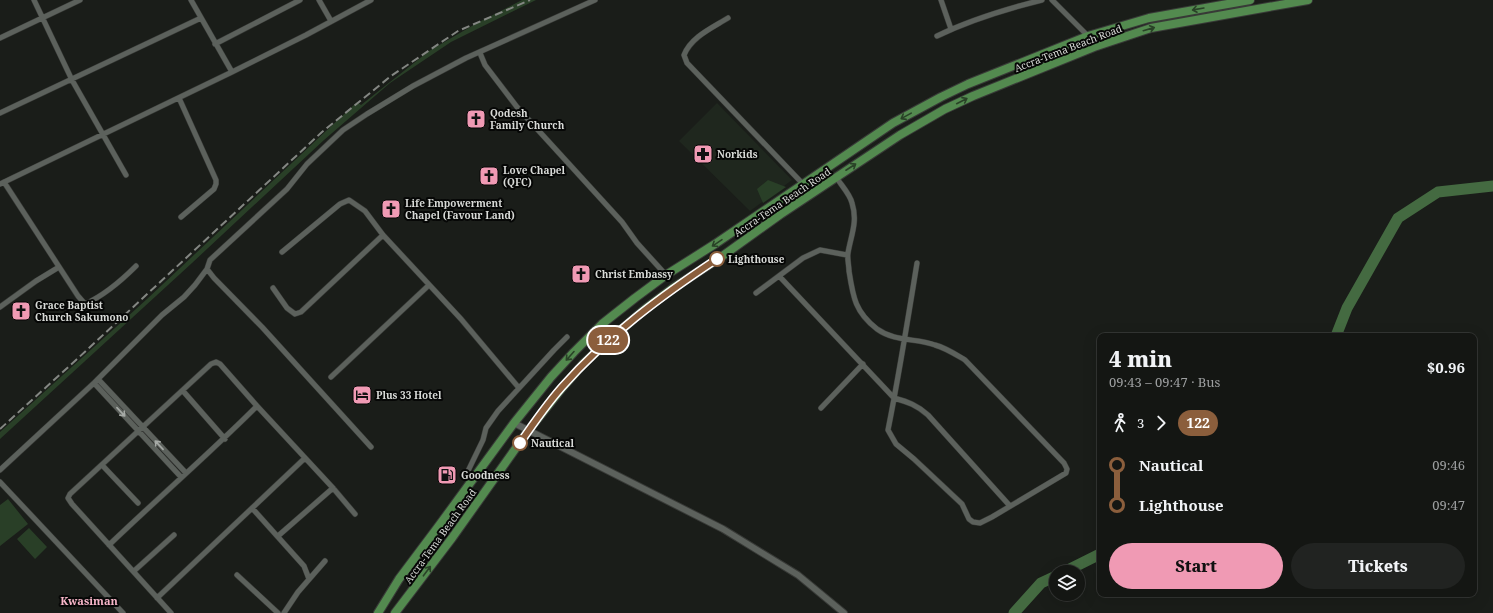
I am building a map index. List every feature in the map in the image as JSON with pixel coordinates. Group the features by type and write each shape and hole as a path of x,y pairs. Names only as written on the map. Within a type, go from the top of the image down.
{"main road":[{"name":"Accra-Tema Beach Road","path":"378,613 399,579 514,423 574,352 602,324 666,275 715,244 893,123 968,84 1088,36 1149,18 1250,0"},
{"name":"Accra-Tema Beach Road","path":"395,613 452,538 528,431 583,364 645,309 673,288 836,177 900,135 952,106 972,96 1094,47 1151,28 1308,0"},
{"path":"666,275 673,288"}],"street":[{"path":"34,0 72,80 126,175"},
{"path":"0,38 80,0"},
{"path":"191,0 232,72"},
{"path":"215,44 300,0"},
{"path":"319,0 331,21"},
{"path":"136,266 117,284 94,300 85,304 78,296 2,183 232,72 371,0"},
{"path":"0,470 96,381 162,315 184,296 195,285 207,269 210,260 287,189 307,164 344,130 413,86 466,58 595,0"},
{"path":"941,0 951,29"},
{"path":"937,36 951,29 1015,7 1042,0"},
{"path":"1052,0 1088,36"},
{"path":"0,113 201,18"},
{"path":"728,18 703,33 687,47 684,55 687,63 803,184"},
{"path":"480,53 485,65 517,107 622,222 646,254 666,275"},
{"path":"179,98 216,180 214,189 181,217"},
{"path":"836,177 852,201 855,214 855,227 847,255 853,298 866,319 885,334 904,340 934,344 949,350 964,360 1066,467 1066,473 980,523 973,522 969,519 962,504 896,444 888,430 894,398 904,340 917,264"},
{"path":"282,252 340,204 349,200 365,212 383,235 461,319 519,388"},
{"path":"273,288 290,312 295,314 301,312 383,235"},
{"path":"756,293 780,277 804,258 820,250 847,255"},
{"path":"0,307 36,281 59,267"},
{"path":"207,269 267,332 370,447"},
{"path":"780,277 894,398 912,403 919,407 1010,506"},
{"path":"331,377 429,285"},
{"path":"474,478 467,473 483,440 486,428 498,411 567,337"},
{"path":"171,613 68,498 70,494 211,364 216,362 223,367 355,514"},
{"path":"822,408 863,364"},
{"path":"96,381 144,427 186,473"},
{"path":"96,381 138,431 181,477"},
{"path":"183,391 225,439"},
{"path":"109,544 181,477 225,439 258,406"},
{"path":"514,423 723,529 798,575 844,613"},
{"path":"157,598 305,458"},
{"path":"102,465 138,503"},
{"path":"0,482 123,613"},
{"path":"278,536 333,488"},
{"path":"252,508 304,566 309,579"},
{"path":"134,571 174,535"},
{"path":"284,613 298,592 325,561"},
{"path":"237,575 278,613"}],"shaded area":[{"path":"717,103 792,180 750,211 679,141"}],"green space":[{"path":"522,0 536,0 451,42 390,83 324,140 0,439 0,432 147,299 357,102 361,105 429,51 477,23"},
{"path":"768,180 786,187 763,203 757,189"},
{"path":"8,499 28,524 0,546 0,505"},
{"path":"29,528 47,547 35,559 17,539"}],"waterway":[{"path":"1337,333 1347,308 1398,218 1438,192 1493,186"},
{"path":"1078,565 1097,556"},
{"path":"1014,613 1041,583 1049,579"}],"railway":[{"path":"0,429 322,132 391,76 458,31 530,0"}],"bus line":[{"name":"122","path":"520,443 562,388 583,364 645,309 673,288 717,259"}],"place":[{"name":"Qodesh Family Church","path":"476,119"},
{"name":"Norkids","path":"703,154"},
{"name":"Love Chapel (QFC)","path":"489,176"},
{"name":"Life Empowerment Chapel (Favour Land)","path":"391,209"},
{"name":"Lighthouse","path":"717,259"},
{"name":"Christ Embassy","path":"581,274"},
{"name":"Grace Baptist Church Sakumono","path":"21,311"},
{"name":"Plus 33 Hotel","path":"362,395"},
{"name":"Nautical","path":"520,443"},
{"name":"Goodness","path":"447,475"}],"district":[{"name":"Kwasiman","path":"89,601"}]}
